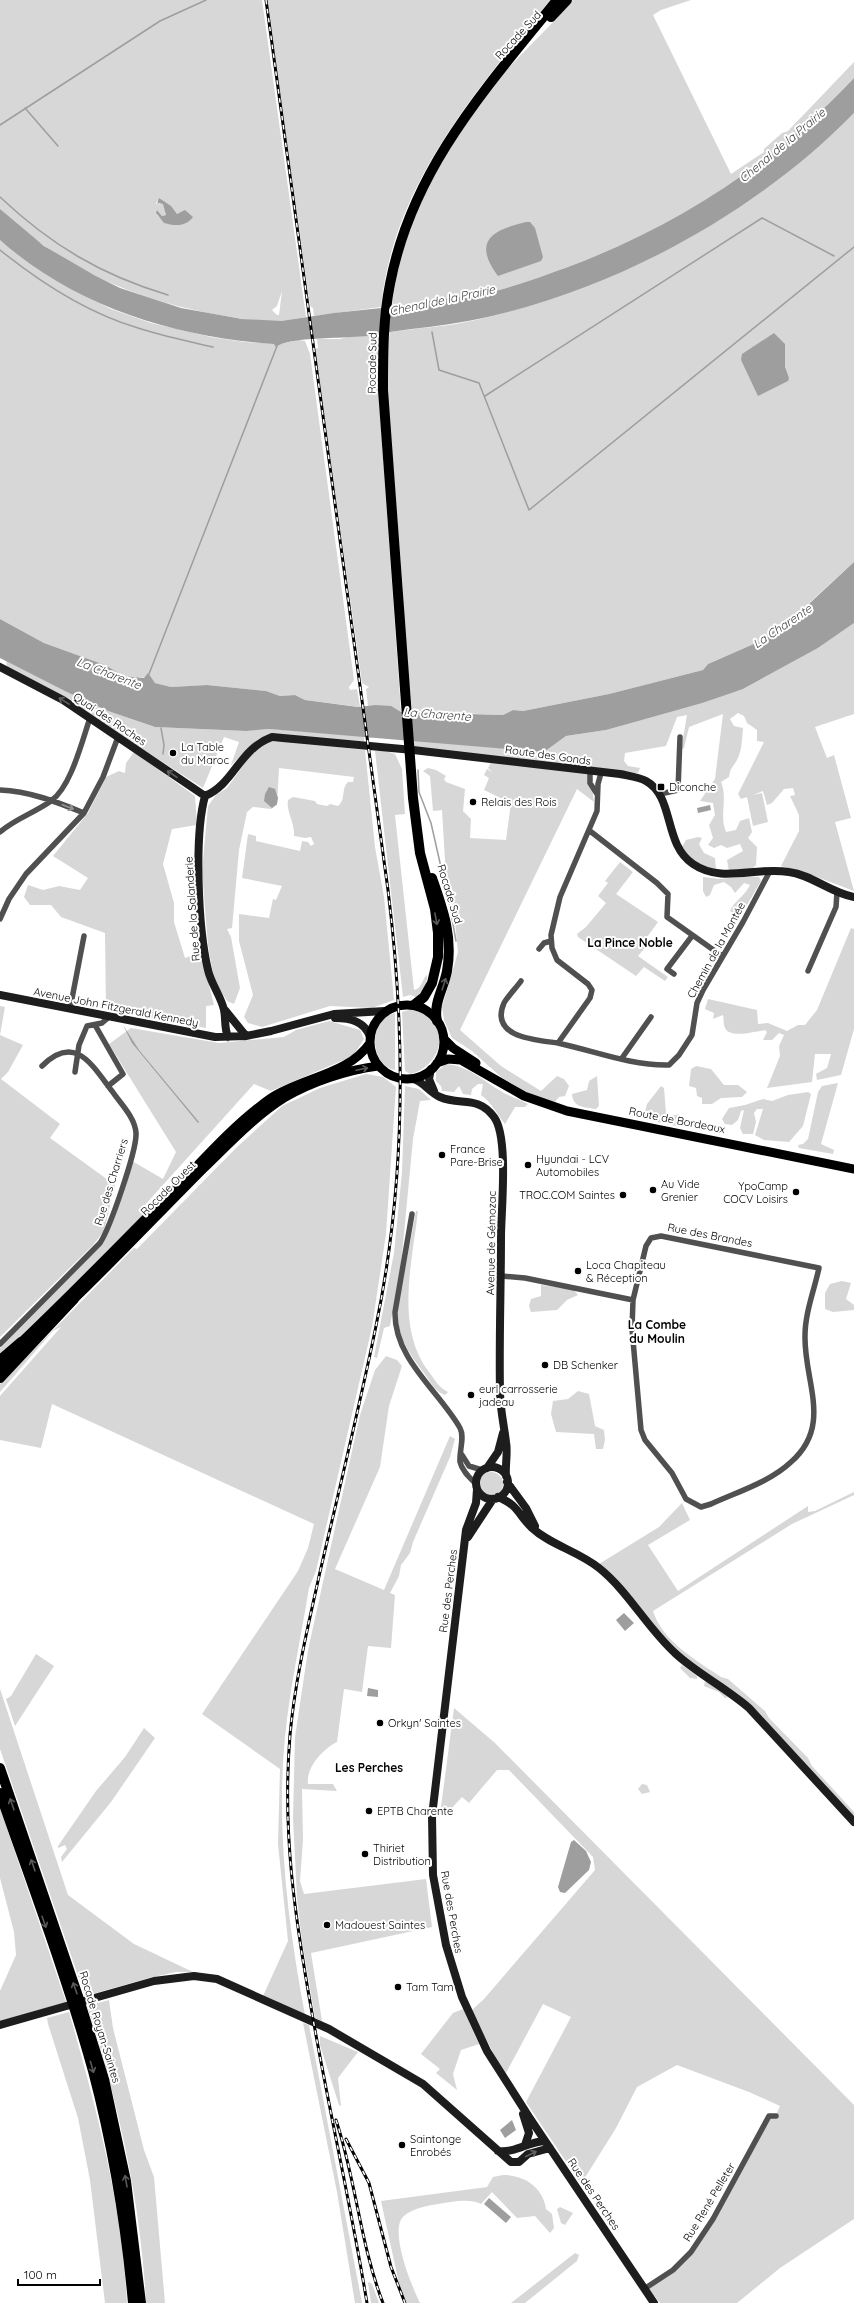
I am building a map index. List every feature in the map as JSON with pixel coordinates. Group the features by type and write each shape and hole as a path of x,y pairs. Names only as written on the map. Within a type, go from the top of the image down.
{"highway":[{"name":"Rocade Sud","path":"414,1005 424,997 432,983 439,946 437,922 420,854 413,798 403,664 383,390 383,348 390,285 403,234 432,167 487,86 557,0"},
{"name":"Rocade Sud","path":"487,86 567,0"},
{"name":"Rocade Sud","path":"413,798 419,832 445,917 450,939 447,972 436,1008 437,1021"},
{"path":"0,1378 74,1299"},
{"path":"0,1361 21,1342"},
{"name":"Rocade Royan-Saintes","path":"0,1768 78,1996 104,2079 126,2181 141,2303"},
{"name":"Rocade Royan-Saintes","path":"0,1793 68,1990 93,2071 119,2188 133,2303"}],"main road":[{"path":"414,1005 430,1013 437,1021 444,1039 443,1051 434,1066 412,1079 389,1074 378,1066 373,1057 370,1040 375,1022 386,1011 396,1006 414,1005"},
{"name":"Route de Bordeaux","path":"444,1039 453,1048 499,1082"},
{"name":"Rocade Ouest","path":"21,1342 226,1137 270,1099 292,1086 348,1065 361,1055 370,1040"},
{"name":"Route de Bordeaux","path":"434,1066 448,1059 460,1060 524,1096 567,1111 854,1169"},
{"name":"Rocade Ouest","path":"0,1369 74,1299 234,1139 271,1107 299,1090 357,1070 378,1066"}],"street":[{"name":"Quai des Roches","path":"0,666 63,700 204,796"},
{"path":"0,832 52,800 64,786 75,761 90,718"},
{"path":"0,920 9,899 26,874 84,813 103,777 118,737"},
{"name":"Route des Gonds","path":"204,796 220,787 249,750 258,742 272,737 524,762 638,778 653,786 660,794"},
{"path":"680,737 678,790 660,794 673,838 680,851 692,863 703,870 726,875 770,871 789,872 803,876 837,892 854,896"},
{"path":"590,772 590,783 597,794"},
{"path":"558,1043 590,998 592,990 588,984 557,960 551,941 560,897 575,859 590,831 597,811 597,794 601,773"},
{"path":"0,790 16,790 52,800 84,813"},
{"name":"Rue de la Salanderie","path":"204,796 199,847 203,934 208,971 224,1009 225,1025 231,1037"},
{"path":"0,823 6,827"},
{"path":"590,831 657,883 668,894 667,917 722,956"},
{"name":"Chemin de la Montée","path":"521,981 504,1004 502,1014 503,1025 512,1033 528,1038 558,1043 622,1058 657,1065 669,1065 679,1056 692,1035 697,1003 722,956 744,922 770,871"},
{"path":"808,971 836,906 837,892"},
{"path":"70,1009 84,936"},
{"path":"674,974 667,969 692,936"},
{"path":"539,949 544,943 551,941"},
{"name":"Avenue John Fitzgerald Kennedy","path":"0,995 215,1037 246,1036 334,1014 386,1011"},
{"path":"224,1009 246,1036"},
{"path":"75,1072 83,1033 88,1026 102,1024 108,1017"},
{"path":"622,1058 651,1017"},
{"name":"Avenue John Fitzgerald Kennedy","path":"312,1019 339,1018 353,1020 364,1025 370,1040"},
{"path":"231,1037 235,1024"},
{"path":"95,1025 123,1074 108,1086"},
{"path":"215,1037 225,1025"},
{"path":"42,1066 55,1054 62,1052 78,1054"},
{"name":"Rue des Charriers","path":"0,1344 100,1243 107,1232 130,1162 136,1133 132,1121 90,1061 78,1054"},
{"path":"434,1066 430,1083 438,1096"},
{"path":"412,1079 424,1084 438,1096"},
{"name":"Avenue de Gémozac","path":"438,1096 471,1101 479,1105 495,1118 500,1130 503,1189 500,1393 503,1432 506,1442 506,1479"},
{"path":"412,1214 395,1312 395,1325 400,1340 413,1364 461,1430 460,1462 464,1471 484,1497 495,1498 516,1507 531,1527 554,1544 580,1556 598,1568 617,1586 675,1654 731,1692 749,1708 854,1822"},
{"name":"Rue des Brandes","path":"661,1236 819,1268 806,1319 805,1337 815,1410 808,1441 792,1462 780,1472 711,1504 701,1507 686,1499 672,1473 645,1440 641,1430 632,1329 633,1300 646,1246 652,1238 661,1236"},
{"path":"501,1276 525,1278 633,1300"},
{"name":"Avenue de Gémozac","path":"484,1469 498,1452 503,1432"},
{"path":"460,1451 464,1461 469,1466 484,1469 498,1468 526,1508 538,1532"},
{"path":"476,1487 476,1479 484,1469"},
{"path":"495,1498 505,1491 506,1479"},
{"name":"Rue des Perches","path":"476,1487 476,1503 466,1530 466,1541 436,1774 431,1844 433,1875 446,1945 462,1997 487,2051 547,2144 654,2303"},
{"name":"Rue des Perches","path":"466,1541 477,1520 495,1498"},
{"path":"0,2025 179,1976 206,1977 231,1984 329,2029 423,2084 511,2162 518,2162 528,2154 547,2144"},
{"path":"518,2100 529,2134 525,2145"},
{"name":"Rue René Pelleter","path":"644,2289 673,2270 688,2255 713,2219 769,2116 776,2116"},
{"path":"497,2151 511,2152 525,2145 547,2144"}],"shaded area":[{"path":"0,0 262,0 306,317 285,321 261,321 225,316 163,302 133,292 76,266 49,249 0,209","holes":["160,199 174,213 180,214 161,219 157,215 157,210 162,216 166,215 164,204 161,203 157,205 156,203","282,291 279,315 277,315 272,310 277,306"]},
{"path":"267,0 550,0 467,105 442,142 420,180 402,220 389,263 381,307 314,316 313,308 310,306"},
{"path":"573,0 691,0 661,10 653,15 731,174 764,152 764,149 782,133 788,131 854,62 854,78 824,109 758,164 686,212 648,232 608,251 568,267 510,287 491,292 425,301 419,304 392,306 397,276 415,217 427,189 442,161 458,134 495,84"},
{"path":"854,113 854,562 797,614 788,618 765,639 708,664 703,670 609,694 523,711 513,710 503,715 412,711 404,626 403,591 388,398 387,349 390,332 461,323 524,307 576,290 628,269 678,244 726,216 771,185 814,150"},
{"path":"0,240 85,296 111,309 151,323 211,337 245,342 280,344 298,340 305,341 310,354 354,680 349,687 350,690 357,689 360,707 305,700 295,695 280,696 266,691 207,685 171,687 155,683 150,678 124,676 105,665 44,643 0,619"},
{"path":"354,335 379,336 379,400 401,712 375,705 368,706 366,689 369,687 362,683 315,349 318,348 317,339 340,339"},
{"path":"854,623 854,714 815,727 827,758 834,755 851,818 835,822 854,891 801,871 781,866 799,831 799,815 790,796 795,795 793,788 784,789 772,803 767,805 763,791 753,795 762,793 768,822 753,826 747,797 741,799 738,794 764,742 757,741 757,730 747,723 744,716 738,713 730,719 734,726 743,728 742,745 739,756 731,769 729,777 721,782 724,794 723,820 726,832 736,830 740,821 749,818 752,832 748,838 757,847 756,865 752,869 729,871 727,860 743,851 740,844 727,848 721,845 714,848 708,845 713,838 709,825 715,815 713,803 700,801 715,779 723,714 689,727 684,748 681,750 687,715 677,717 666,746 625,753 624,761 628,766 640,768 638,773 590,772 594,802 577,789 460,1030 501,1066 541,1091 557,1076 564,1079 569,1086 565,1096 559,1097 555,1102 528,1094 501,1077 472,1051 452,1038 444,1020 442,1007 458,952 454,911 446,877 442,810 433,811 430,776 423,771 428,768 436,770 446,776 444,779 446,782 465,789 463,811 471,819 470,838 506,840 511,803 484,790 489,778 484,775 487,769 492,772 488,768 491,762 413,750 411,740 544,752 566,736 606,730 743,689 818,648"},
{"path":"6,661 108,711 155,727 246,731 269,729 364,736 364,741 267,736 256,741 231,765 239,742 224,737 203,788 122,736 7,667"},
{"path":"283,741 365,750 375,847 384,897 394,1000 372,1008 330,1006 262,1027 248,1023 244,1017 253,995 239,941 239,914 269,918 273,899 276,900 282,886 242,878 248,834 256,836 256,841 300,851 302,841 308,842 311,846 314,844 311,837 305,838 294,836 288,809 288,800 293,797 315,801 317,804 327,806 330,804 338,806 342,801 346,785 348,782 353,782 354,777 279,768 277,805 271,809 253,807 247,812 239,850 232,928 227,929 231,937 240,988 234,1004 227,1001 214,980 208,945 202,872 208,806 216,795 227,788 253,752 270,742"},
{"path":"375,751 386,751 395,754 402,769 405,814 395,815 414,990 419,988 427,975 426,984 416,997 410,995 403,997"},
{"path":"134,752 195,796 197,825 172,829 163,864 174,903 174,922 185,958 201,952 214,1005 206,1006 206,1028 106,1010 105,933 61,917 51,905 30,905 24,897 28,885 43,890 59,886 80,890 88,878 53,856 88,813 106,777 119,771 125,773 126,763"},
{"path":"698,837 702,838 699,844 704,853 715,858 716,870 696,862 688,856 682,847 686,840"},
{"path":"620,862 633,872 616,894 658,922 645,940 649,943 638,956 668,977 665,981 644,967 636,976 578,937 577,934 586,927 606,903 598,896 608,883 605,881"},
{"path":"748,876 759,877 761,881 740,917 730,911 750,885 744,883 735,893 731,887 724,882 714,885 710,895 706,897 703,891 703,877 721,879"},
{"path":"851,928 854,929 854,1029 841,1075 817,1080 816,1074 827,1068 831,1054 815,1054 812,1082 767,1088 780,1056 779,1046 784,1035 779,1033 772,1040 763,1040 767,1032 765,1030 750,1033 732,1033 724,1026 723,1015 713,1019 714,1013 705,1009 708,999 757,1010 758,1024 768,1023 787,1031 798,1025 805,1025 817,1010"},
{"path":"0,1006 5,1007 0,1035"},
{"path":"412,1009 422,1013 431,1020 437,1028 439,1044 437,1052 426,1066 411,1074 405,1071 402,1012"},
{"path":"395,1013 395,1070 387,1066 381,1060 377,1052 375,1042 376,1033 380,1024 386,1017"},
{"path":"329,1021 360,1030 364,1039 355,1053 346,1059 271,1091 254,1084 144,1206 150,1207 66,1295 0,1355 0,1348 104,1242 132,1161 163,1179 176,1152 109,1044 131,1028 219,1043 284,1037 296,1030"},
{"path":"0,1035 23,1045 8,1072 1,1079 60,1124 50,1138 115,1185 104,1231 93,1245 0,1337"},
{"path":"446,1064 468,1070 509,1096 528,1104 525,1107 515,1107 505,1124 491,1105 481,1095 483,1084 478,1084 472,1089 471,1095 463,1094 459,1086 454,1092 442,1091 441,1086 436,1081 436,1072"},
{"path":"696,1066 711,1069 724,1085 738,1085 747,1092 742,1097 721,1098 712,1104 702,1104 702,1098 697,1096 696,1088 689,1086 691,1069"},
{"path":"366,1074 383,1077 396,1087 386,1234 372,1327 316,1571 309,1588 285,1737 282,1807 285,1877 293,1947 305,2015 263,1996 288,1941 278,1844 280,1769 202,1714 298,1571 308,1548 314,1524 52,1404 41,1448 0,1440 0,1396 61,1327 53,1331 0,1392 0,1384 134,1248 137,1249 236,1148 282,1106 320,1088"},
{"path":"597,1076 599,1106 596,1109 583,1107 574,1102 572,1094 587,1090 589,1081"},
{"path":"838,1083 821,1144 834,1150 833,1154 799,1148 798,1145 803,1144 808,1139 818,1092 822,1086"},
{"path":"405,1086 419,1089 431,1100 420,1101 413,1139 401,1265 390,1326 384,1328 377,1358 374,1357 394,1253 402,1172"},
{"path":"661,1086 664,1088 666,1113 672,1116 679,1114 676,1126 643,1119 647,1104"},
{"path":"808,1092 811,1094 803,1126 789,1142 764,1140 755,1135 763,1109 757,1109 754,1113 756,1122 753,1134 743,1134 740,1128 744,1110 741,1111 738,1120 732,1125 725,1124 722,1119 729,1108 763,1099 772,1101 788,1095"},
{"path":"416,1211 418,1211 408,1294 412,1336 419,1355 429,1372 439,1386 448,1392 445,1395 433,1386 409,1352 402,1337 398,1321 397,1312"},
{"path":"842,1281 851,1283 846,1299 854,1305 854,1310 833,1312 825,1309 825,1293 830,1284"},
{"path":"541,1285 573,1289 578,1295 567,1300 557,1310 531,1312 529,1306 531,1299 541,1296"},
{"path":"386,1356 397,1360 402,1366 389,1406 380,1467 335,1569 384,1590 450,1436 455,1439 450,1457 413,1542 410,1553 401,1565 399,1576 390,1593 395,1595 391,1648 368,1646 362,1692 344,1689 337,1742 326,1749 316,1759 310,1771 308,1784 333,1784 337,1791 302,1789 303,1840 300,1881 304,1894 426,1879 432,1927 311,1953 322,2021 315,2018 302,1941 297,1898 293,1818 295,1737 308,1650 360,1415 375,1370"},
{"path":"578,1391 589,1394 595,1426 604,1430 605,1440 603,1449 596,1449 594,1434 556,1432 551,1414 553,1401 568,1399"},
{"path":"486,1472 496,1472 503,1479 503,1489 496,1496 486,1496 479,1489 479,1479"},
{"path":"854,1492 854,1495 792,1524 653,1611 657,1622 672,1641 691,1657 721,1677 728,1679 765,1711 769,1718 808,1758 812,1766 854,1812 854,1819 750,1704 737,1693 690,1662 672,1647 619,1583 599,1564 659,1527 682,1503 690,1520 648,1545 678,1591 808,1506 808,1512 815,1511"},
{"path":"36,1654 54,1666 15,1726 6,1699 11,1696"},
{"path":"682,1665 697,1676 697,1679 690,1678 680,1668"},
{"path":"705,1681 711,1683 728,1697 725,1698 719,1692 704,1686"},
{"path":"0,1689 68,1895 134,1944 193,1972 176,1972 149,1978 85,1996 0,1749"},
{"path":"454,1708 495,1743 854,2105 854,2219 780,2268 737,2303 660,2303 647,2287 668,2271 687,2253 703,2232 718,2210 769,2116 776,2115 780,2106 749,2092 677,2065 637,2087 616,2128 581,2184 526,2102 571,2017 543,2004 506,2073 471,2011 484,1999 595,1870 593,1857 509,1770 497,1770 469,1803 462,1797 450,1810 444,1811 441,1807"},
{"path":"144,1728 155,1738 111,1802 62,1862 61,1857 67,1849 65,1845 58,1848 58,1846 96,1791 125,1757"},
{"path":"642,1784 647,1785 650,1792 642,1794 638,1789"},
{"path":"0,1808 66,2002 0,2021 0,1991 16,1955 14,1932 0,1878"},
{"path":"109,2000 113,2028 144,2150 154,2177 165,2303 146,2303 139,2227 126,2152 109,2078 87,2006"},
{"path":"463,2009 479,2044 461,2050 453,2074 457,2090 436,2073 440,2069 421,2054 453,2013"},
{"path":"69,2012 98,2119 114,2192 120,2229 127,2303 105,2303 90,2180 78,2118 48,2024 47,2018"},
{"path":"303,2023 309,2025 362,2303 355,2303 337,2192"},
{"path":"320,2036 358,2052 338,2078 341,2106 339,2105 320,2045"},
{"path":"503,2175 518,2177 525,2180 537,2189 541,2194 546,2209 552,2214 554,2228 550,2233 535,2216 517,2218 492,2192 481,2204 471,2201 454,2202 416,2209 408,2213 404,2216 400,2223 400,2245 407,2272 420,2303 407,2303 400,2288 381,2201 487,2187 493,2177"},
{"path":"560,2207 573,2213 565,2225 561,2223 557,2209"},
{"path":"575,2253 579,2255 577,2261 525,2303 511,2303"},
{"path":"369,2282 372,2284 379,2303 371,2303"}],"water":[{"name":"Chenal de la Prairie","path":"854,78 854,113 815,150 772,185 725,217 676,245 626,270 573,291 521,308 468,321 378,335 297,340 276,347 274,344 200,334 163,326 94,301 61,284 29,263 0,240 0,209 44,246 120,288 181,308 242,319 281,321 334,313 419,304 425,301 491,292 540,277 608,251 686,212 758,164 791,138 824,109"},
{"path":"159,198 171,206 177,214 185,210 193,217 187,223 180,225 164,223 156,213 157,210 162,216 166,215 163,204 159,203 157,205"},
{"path":"530,222 535,228 543,257 541,261 498,276 490,264 486,246 495,233"},
{"path":"774,333 785,344 785,367 789,378 788,381 758,396 741,360 742,354"},
{"name":"La Charente","path":"854,562 854,623 818,648 743,689 702,703 606,730 566,736 544,752 269,729 246,731 155,727 108,711 0,658 0,619 44,643 105,665 124,676 144,678 148,673 155,683 171,687 207,685 266,691 280,696 295,695 305,700 358,707 375,705 391,706 401,712 503,715 513,710 523,711 609,694 703,670 708,664 765,639 788,618 798,614"},
{"path":"269,787 275,789 278,798 277,804 272,808 264,801 265,794"},
{"path":"710,805 711,810 698,813 697,808"},
{"path":"123,1025 139,1050 199,1122 198,1123 132,1043"},
{"path":"624,1613 634,1623 625,1631 616,1620"},
{"path":"368,1688 378,1690 378,1697 367,1696"},
{"path":"574,1840 586,1851 591,1862 589,1870 565,1893 560,1892 558,1887 571,1842"},
{"path":"512,2120 516,2130 505,2138 500,2130"},
{"path":"489,2198 511,2217 506,2223 484,2204"}],"waterway":[{"path":"0,125 160,21 206,0"},
{"path":"25,108 58,146"},
{"path":"0,197 38,230 78,256 121,278 168,295"},
{"path":"485,396 762,218 834,256"},
{"path":"432,332 439,370 479,383 529,510 854,247"},
{"path":"0,250 65,296 101,314 119,322 147,331 213,347"},
{"path":"149,674 277,346"},
{"path":"161,728 164,745 163,754"},
{"path":"418,770 419,792 431,823 456,941"}],"railway":[{"path":"266,0 388,890 398,999 400,1054 398,1163 386,1272 363,1388 302,1653 292,1714 288,1771 289,1841 295,1909 300,1943 367,2303"},
{"path":"336,2120 349,2166 363,2235 375,2281 383,2303"},
{"path":"346,2139 369,2183 391,2267 405,2303"}],"place":[{"name":"La Table du Maroc","path":"173,753"},
{"name":"Diconche","path":"661,787"},
{"name":"Relais des Rois","path":"473,802"},
{"name":"France Pare-Brise","path":"442,1155"},
{"name":"Hyundai - LCV Automobiles","path":"528,1165"},
{"name":"Au Vide Grenier","path":"653,1190"},
{"name":"YpoCamp COCV Loisirs","path":"796,1192"},
{"name":"TROC.COM Saintes","path":"623,1195"},
{"name":"Loca Chapiteau & Réception","path":"578,1271"},
{"name":"DB Schenker","path":"545,1365"},
{"name":"eurl carrosserie jadeau","path":"471,1395"},
{"name":"Orkyn' Saintes","path":"380,1723"},
{"name":"EPTB Charente","path":"369,1811"},
{"name":"Thiriet Distribution","path":"365,1854"},
{"name":"Madouest Saintes","path":"327,1925"},
{"name":"Tam Tam","path":"398,1987"},
{"name":"Saintonge Enrobés","path":"402,2145"}],"district":[{"name":"La Pince Noble","path":"630,942"},
{"name":"La Combe du Moulin","path":"657,1331"},
{"name":"Les Perches","path":"369,1767"}]}
